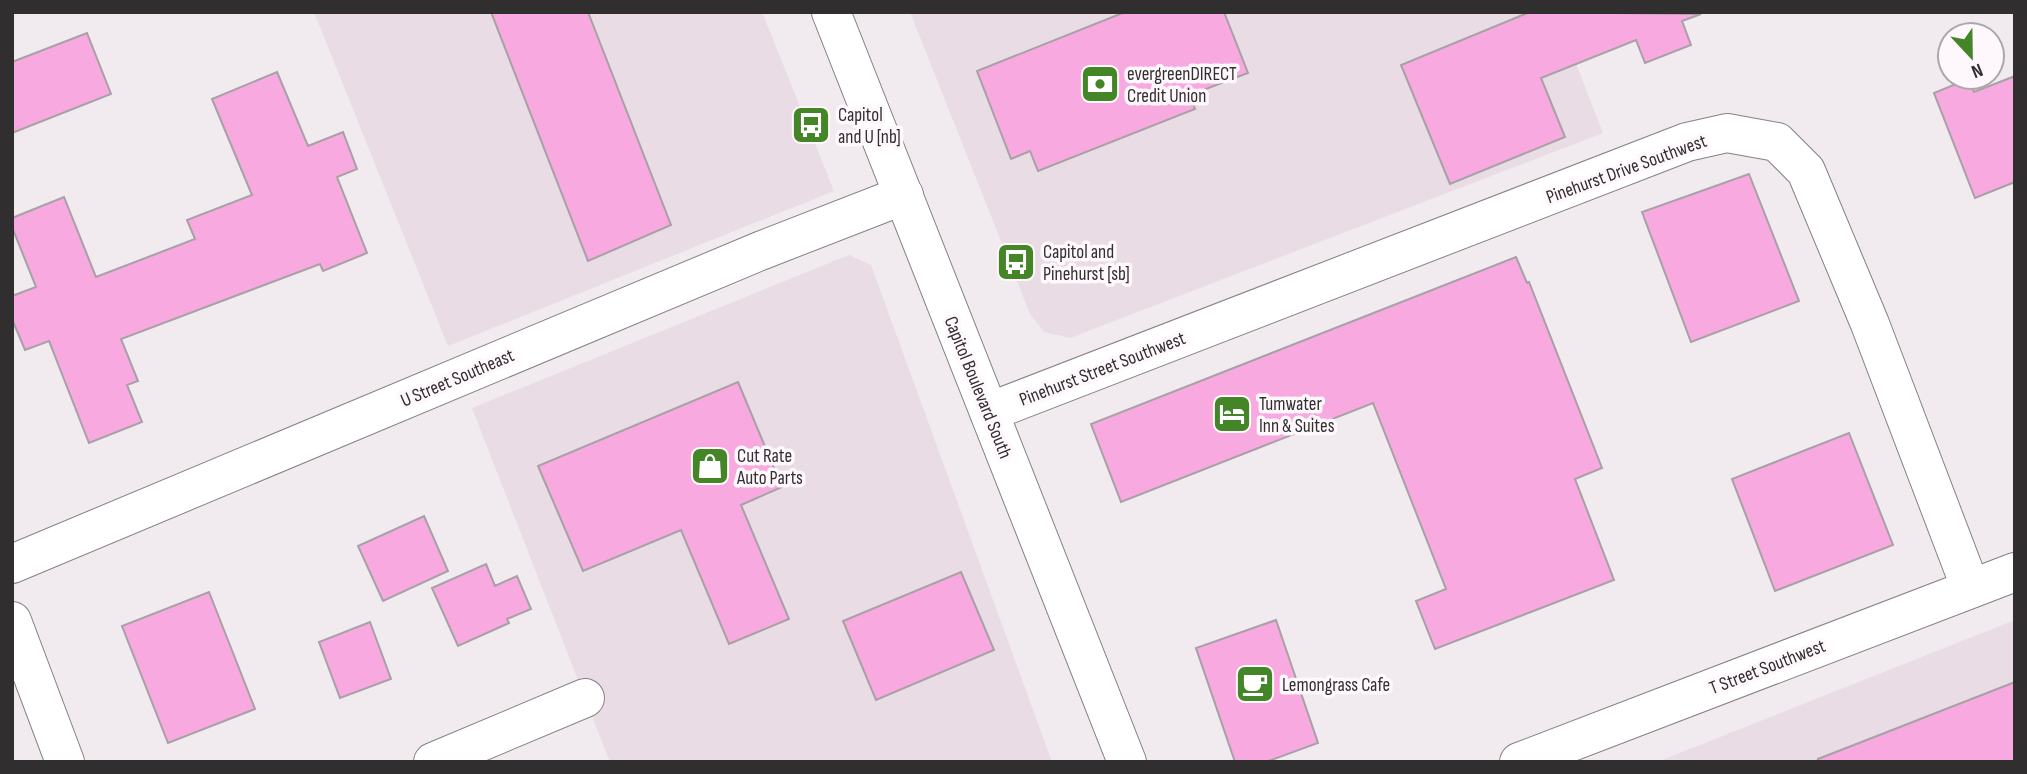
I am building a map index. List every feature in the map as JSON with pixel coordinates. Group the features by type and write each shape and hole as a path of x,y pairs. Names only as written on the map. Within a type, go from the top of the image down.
{"street":[{"name":"Capitol Boulevard South","path":"831,12 1127,762"},
{"name":"Pinehurst Drive Southwest","path":"1216,325 1687,142 1727,133 1777,142 1806,171 1880,349 1971,589"},
{"name":"U Street Southeast","path":"12,564 760,251 904,195"},
{"name":"Pinehurst Street Southwest","path":"989,412 1216,325"},
{"name":"T Street Southwest","path":"1520,762 2015,572"},
{"path":"12,621 65,762"},
{"path":"433,762 585,698"}],"shaded area":[{"path":"314,12 762,12 834,191 448,346"},
{"path":"910,12 1556,12 1603,133 1070,338 1044,332 1030,314"},
{"path":"849,255 871,265 1052,762 610,762 472,408"},
{"path":"2015,620 2015,762 1657,762"}],"building":[{"path":"491,12 588,12 671,225 588,261"},
{"name":"evergreenDIRECT Credit Union","path":"1125,12 1224,12 1248,73 1190,95 1195,109 1038,171 1030,151 1011,159 977,71"},
{"path":"1530,12 1701,14 1682,21 1691,45 1645,63 1636,40 1541,78 1565,137 1450,184 1401,65"},
{"path":"87,33 111,94 12,133 12,62"},
{"path":"277,72 308,146 343,132 357,169 337,177 367,253 323,271 320,264 121,339 138,381 127,385 142,422 89,443 49,341 25,350 12,319 12,296 36,287 12,227 12,218 64,197 96,277 195,239 187,220 252,195 212,99"},
{"path":"2015,76 2015,182 1975,198 1934,93 2006,91 2006,80"},
{"path":"1749,174 1799,301 1691,342 1642,212"},
{"path":"1516,257 1527,283 1529,282 1602,468 1575,479 1614,580 1435,649 1416,601 1446,589 1373,403 1121,502 1091,424"},
{"path":"738,382 782,487 741,505 789,619 729,644 681,530 583,571 538,466"},
{"path":"1849,433 1893,545 1775,591 1732,479"},
{"path":"424,516 448,571 383,601 358,546"},
{"path":"486,564 495,586 517,576 531,609 507,619 509,623 458,646 432,588"},
{"path":"961,572 994,650 876,700 843,621"},
{"path":"209,592 255,709 168,743 122,626"},
{"path":"1276,620 1318,743 1266,762 1235,762 1196,648"},
{"path":"370,622 391,679 340,698 319,642"},
{"path":"2015,682 2015,762 1818,762 1818,759"}],"place":[{"name":"evergreenDIRECT Credit Union","path":"1100,84"},
{"name":"Capitol and U [nb]","path":"811,125"},
{"name":"Capitol and Pinehurst [sb]","path":"1016,262"},
{"name":"Tumwater Inn & Suites","path":"1232,414"},
{"name":"Cut Rate Auto Parts","path":"710,466"},
{"name":"Lemongrass Cafe","path":"1255,684"}]}
